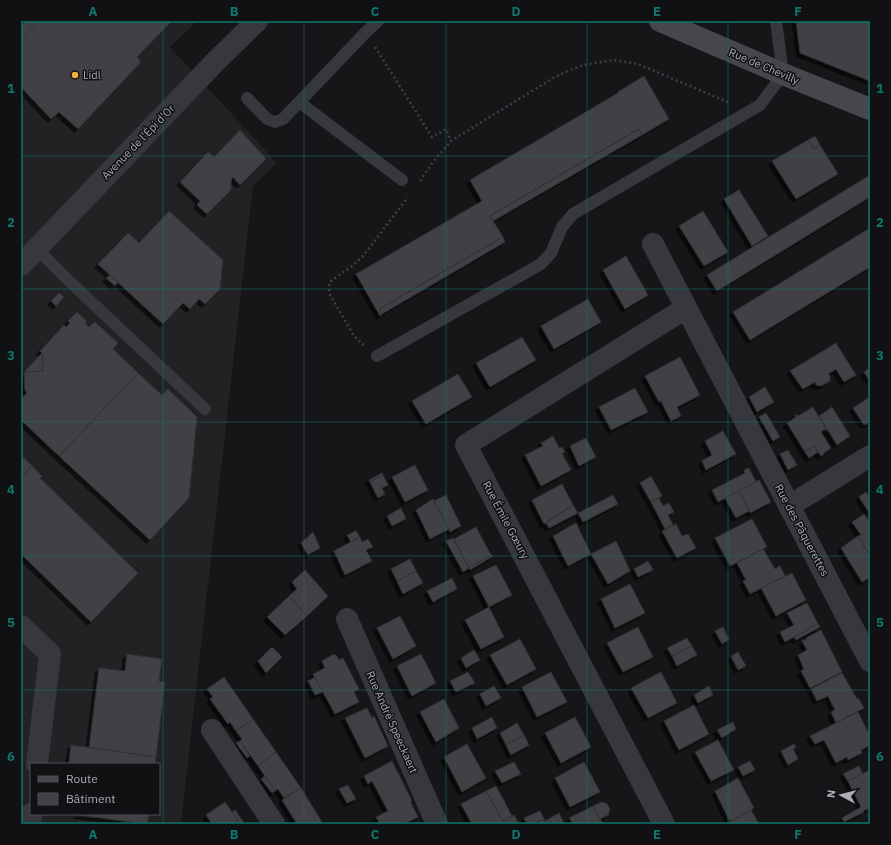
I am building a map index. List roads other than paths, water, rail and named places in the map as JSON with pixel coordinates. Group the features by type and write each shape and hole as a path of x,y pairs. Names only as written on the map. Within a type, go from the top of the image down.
{"street":[{"name":"Avenue de l'Épi d'Or","path":"21,265 215,62 257,21"},
{"name":"Rue de Chevilly","path":"660,21 783,74 870,109"},
{"path":"653,244 686,308"},
{"name":"Rue des Pâquerettes","path":"686,308 870,661"},
{"name":"Rue Émile Gœury","path":"664,824 466,445 686,308"},
{"path":"789,506 870,456"},
{"name":"Rue André Speeckaert","path":"347,619 437,824"},
{"path":"21,626 50,654 37,763"},
{"path":"212,730 274,824"}],"lane":[{"path":"247,98 267,119 275,122 283,119 378,21"},
{"path":"377,356 540,264 551,253 562,228 573,214 760,105 783,74 776,21"},
{"path":"299,102 402,180"},
{"path":"36,248 205,409"}],"place":[{"name":"Lidl","path":"75,75"}]}
